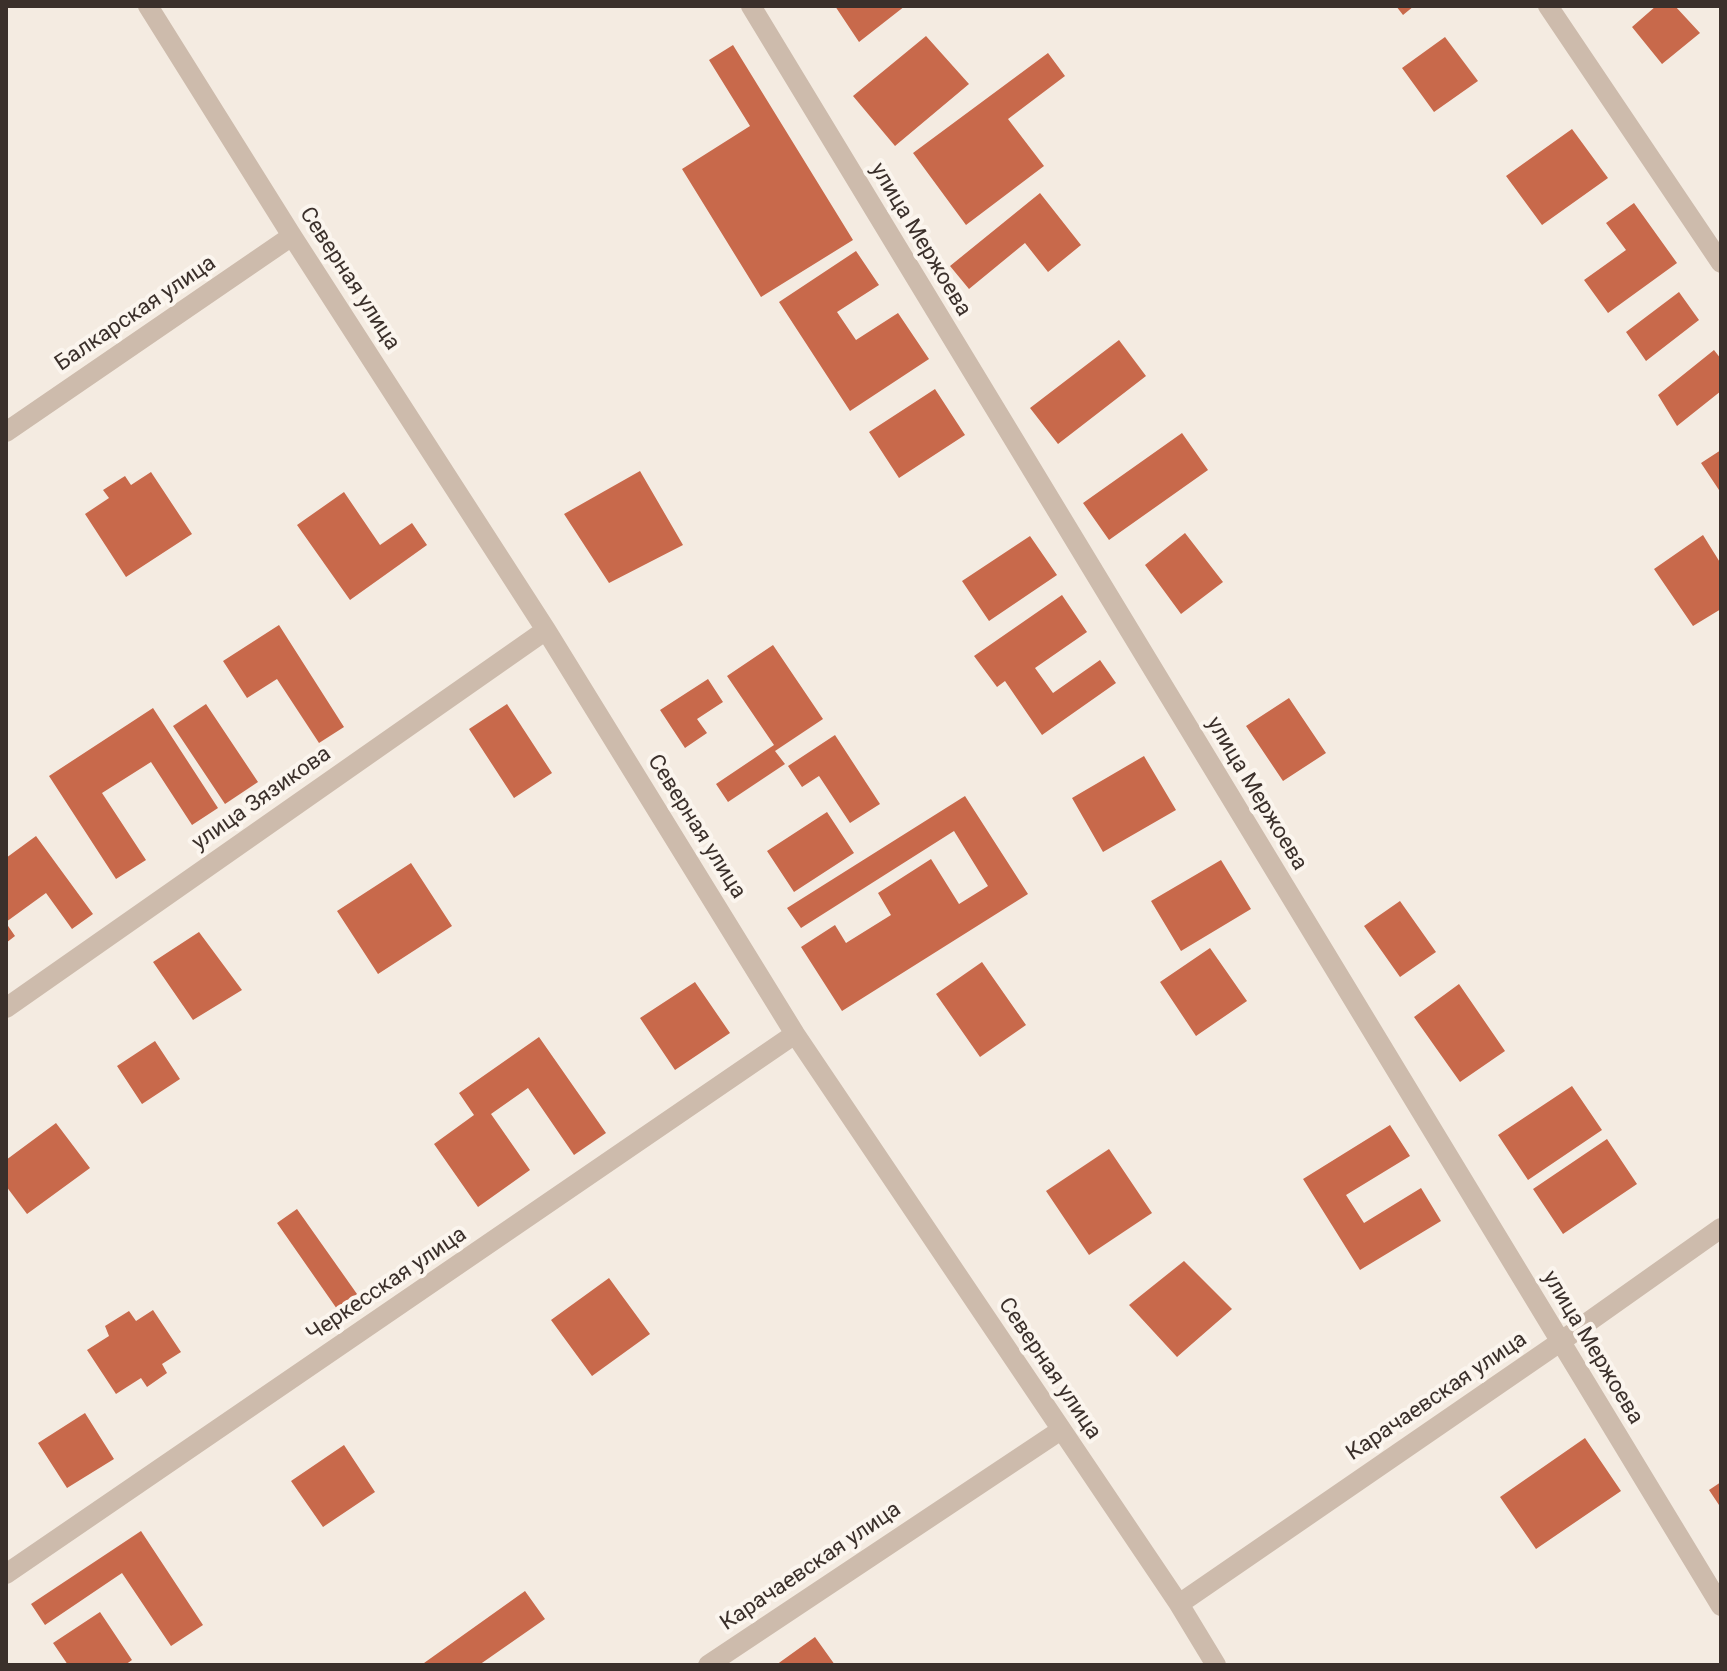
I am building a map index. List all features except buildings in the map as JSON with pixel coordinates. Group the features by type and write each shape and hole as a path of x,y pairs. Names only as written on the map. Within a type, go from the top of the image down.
{"street":[{"name":"Северная улица","path":"148,6 546,630 795,1034 1179,1604 1216,1665"},
{"name":"улица Мержоева","path":"751,6 1721,1606"},
{"path":"1548,6 1721,263"},
{"name":"Балкарская улица","path":"6,432 292,236"},
{"name":"улица Зязикова","path":"6,1008 546,630"},
{"name":"Черкесская улица","path":"6,1574 795,1034"},
{"name":"Карачаевская улица","path":"1179,1604 1721,1228"},
{"name":"Карачаевская улица","path":"708,1665 1061,1430"}]}
